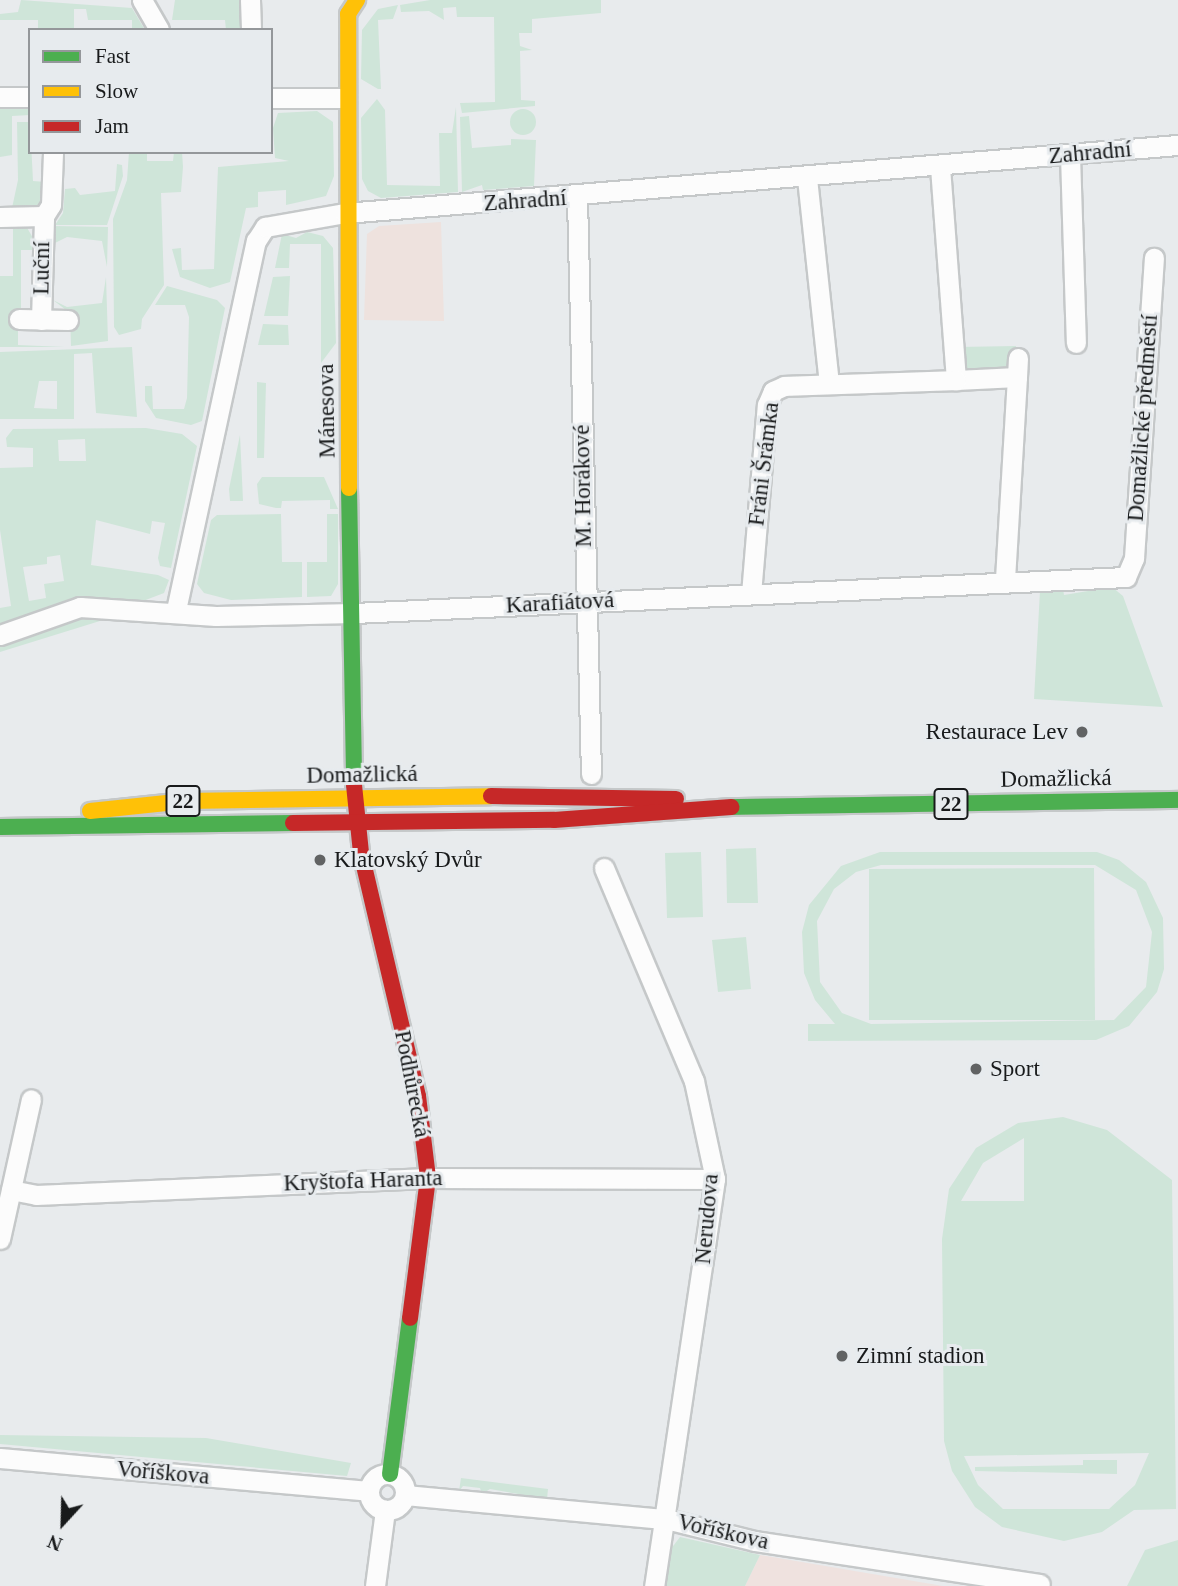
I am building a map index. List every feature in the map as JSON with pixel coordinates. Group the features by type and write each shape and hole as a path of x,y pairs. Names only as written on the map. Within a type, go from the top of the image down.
{"main road":[{"name":"Mánesova","path":"354,1 348,14 345,213 356,798 359,823"},
{"name":"Domažlická","path":"0,813 356,798 605,794 725,807"},
{"name":"Domažlická","path":"0,827 588,819 725,807 1178,800"},
{"name":"Podhůrecká","path":"359,823 361,853 418,1096 428,1178 390,1474"}],"street":[{"path":"142,0 158,28"},
{"path":"250,0 251,28"},
{"path":"0,97 28,97"},
{"path":"273,98 346,98"},
{"name":"Zahradní","path":"176,610 259,233 275,223 345,213 577,198 1178,145"},
{"name":"Luční","path":"41,320 44,216 51,205 53,154"},
{"path":"1070,155 1076,343"},
{"path":"940,167 956,380"},
{"path":"807,178 829,384 956,380 1018,367 1005,582"},
{"name":"M. Horákové","path":"577,198 591,774"},
{"name":"Luční","path":"0,217 44,216"},
{"name":"Domažlické předměstí","path":"1126,577 1134,558 1154,258"},
{"path":"19,319 68,320"},
{"name":"Fráni Šrámka","path":"751,594 769,397 784,386 829,384"},
{"name":"Karafiátová","path":"0,635 80,607 176,610 216,616 354,613 1126,577"},
{"name":"Nerudova","path":"604,869 694,1081 715,1179 654,1586"},
{"path":"0,1239 31,1099"},
{"name":"Kryštofa Haranta","path":"11,1190 36,1195 428,1178 715,1179"},
{"name":"Voříškova","path":"0,1458 369,1491"},
{"path":"390,1474 401,1480 405,1495 398,1506 385,1510 374,1505 369,1491 375,1478 390,1474"},
{"name":"Voříškova","path":"405,1495 666,1519 755,1541 1040,1584"},
{"path":"375,1586 385,1510"}],"shaded area":[{"path":"441,222 444,321 364,320 367,234 379,226"},
{"path":"760,1555 943,1586 745,1586"}],"green space":[{"path":"21,0 132,8 144,28 132,28 132,20 88,20 86,9 74,9 74,28 38,28 38,20 0,20 0,14 18,12"},
{"path":"175,0 242,0 243,28 226,28 225,20 172,20"},
{"path":"430,0 601,0 601,13 532,19 532,33 519,33 520,46 532,50 520,51 521,100 535,101 535,106 462,113 460,103 495,102 494,17 457,17 456,7 443,8 444,20 429,11 401,12 400,5"},
{"path":"398,5 393,19 378,20 381,89 378,89 361,79 362,30 378,9"},
{"path":"377,99 385,110 387,185 440,186 439,133 452,133 456,107 458,192 381,198 368,191 362,179 361,118"},
{"path":"0,105 28,105 28,115 12,116 12,155 0,157"},
{"path":"523,109 532,113 536,122 532,131 523,135 514,131 510,122 514,113"},
{"path":"317,111 333,122 334,176 326,196 286,205 286,190 258,192 258,207 246,208 230,282 210,288 180,277 172,249 181,248 182,270 214,269 218,167 289,161 275,158 273,128 278,113"},
{"path":"469,116 472,148 511,145 511,139 536,140 534,186 483,190 482,185 462,192 460,117"},
{"path":"17,122 28,122 28,154 32,154 33,181 46,182 42,202 34,207 12,208 18,180"},
{"path":"129,154 147,154 147,161 173,161 174,154 182,154 181,192 161,193 164,285 142,319 141,329 119,335 114,327 113,219 127,180"},
{"path":"117,164 122,165 123,176 107,225 55,225 63,213 65,189 75,188 80,195 115,191"},
{"path":"13,224 26,226 33,238 32,250 21,250 21,308 33,308 33,313 18,316 18,345 65,347 0,347 0,276 13,276"},
{"path":"54,226 108,227 107,267 102,241 67,237 53,244"},
{"path":"307,232 323,236 333,248 336,343 321,363 321,244 290,244 289,268 275,268 282,234 296,238"},
{"path":"290,276 288,316 264,316 273,277"},
{"path":"106,277 108,341 71,346 70,313 53,300 67,307 102,303"},
{"path":"167,286 217,300 225,308 202,421 191,425 156,418 145,401 145,386 152,386 153,409 184,409 187,398 189,317 185,305 155,305"},
{"path":"263,324 288,325 289,345 258,345"},
{"path":"1016,346 1013,371 965,372 957,347"},
{"path":"132,347 137,417 96,413 92,353 74,354 74,419 0,419 0,352","holes":["39,381 57,381 57,409 34,408"]},
{"path":"257,382 266,383 264,458 257,458"},
{"path":"146,428 182,434 197,446 171,568 160,566 158,558 165,523 152,521 150,534 96,520 91,565 158,575 169,580 164,593 143,601 54,605 0,628 0,608 11,606 0,530 0,468 33,467 33,448 7,447 6,438 13,429","holes":["85,439 86,461 59,461 58,440","60,555 64,581 44,584 46,598 29,601 23,567 47,564 47,557"]},
{"path":"240,435 243,501 230,501 229,489"},
{"path":"262,477 324,477 338,509 330,509 330,500 282,501 281,508 259,504 257,484"},
{"path":"281,514 282,562 302,562 302,597 231,600 204,593 197,584 211,520 217,515"},
{"path":"327,514 338,514 338,584 331,596 307,597 307,562 327,562"},
{"path":"1112,587 1123,596 1163,707 1034,699 1040,591 1063,589 1064,595"},
{"path":"70,616 116,616 0,652 0,643"},
{"path":"756,848 758,903 727,903 726,849"},
{"path":"701,852 703,917 667,918 665,853"},
{"path":"880,852 1097,852 1119,860 1146,882 1163,918 1164,969 1157,992 1129,1026 1096,1040 808,1041 808,1024 835,1024 815,1000 804,973 802,932 809,905 841,866","holes":["881,865 1095,865 1136,890 1152,932 1146,987 1114,1020 871,1024 842,1013 820,982 817,921 834,889 856,872"]},
{"path":"1094,868 1095,1020 869,1020 869,869"},
{"path":"746,937 751,989 718,992 712,940"},
{"path":"1063,1117 1107,1130 1172,1180 1176,1509 1134,1510 1102,1532 1064,1541 1002,1527 975,1507 952,1471 944,1441 942,1239 949,1189 976,1148 1018,1123","holes":["1024,1138 1024,1201 961,1201 983,1163","1149,1453 1135,1485 1109,1509 1003,1509 978,1485 964,1456"]},
{"path":"0,1435 206,1438 351,1463 347,1476 0,1444"},
{"path":"1083,1460 1117,1460 1117,1474 975,1471 975,1467 1083,1465"},
{"path":"461,1478 548,1489 547,1499 490,1489 482,1494 480,1488 463,1486 459,1491"},
{"path":"680,1537 760,1555 745,1586 659,1586 664,1558"},
{"path":"1178,1540 1178,1586 1127,1586 1145,1550"}],"traffic: fast":[{"path":"349,488 354,785"},
{"path":"732,807 1178,800"},
{"path":"0,827 293,823"},
{"path":"390,1474 410,1318"}],"traffic: slow":[{"path":"349,488 348,14 357,0"},
{"path":"90,811 185,801 491,796"}],"traffic: jam":[{"path":"354,785 361,853 418,1096 428,1178 410,1318"},
{"path":"491,796 676,799"},
{"path":"293,823 554,820 732,807"}],"place":[{"name":"Restaurace Lev","path":"1082,732"},
{"name":"Klatovský Dvůr","path":"320,860"},
{"name":"Sport","path":"976,1069"},
{"name":"Zimní stadion","path":"842,1356"}]}
